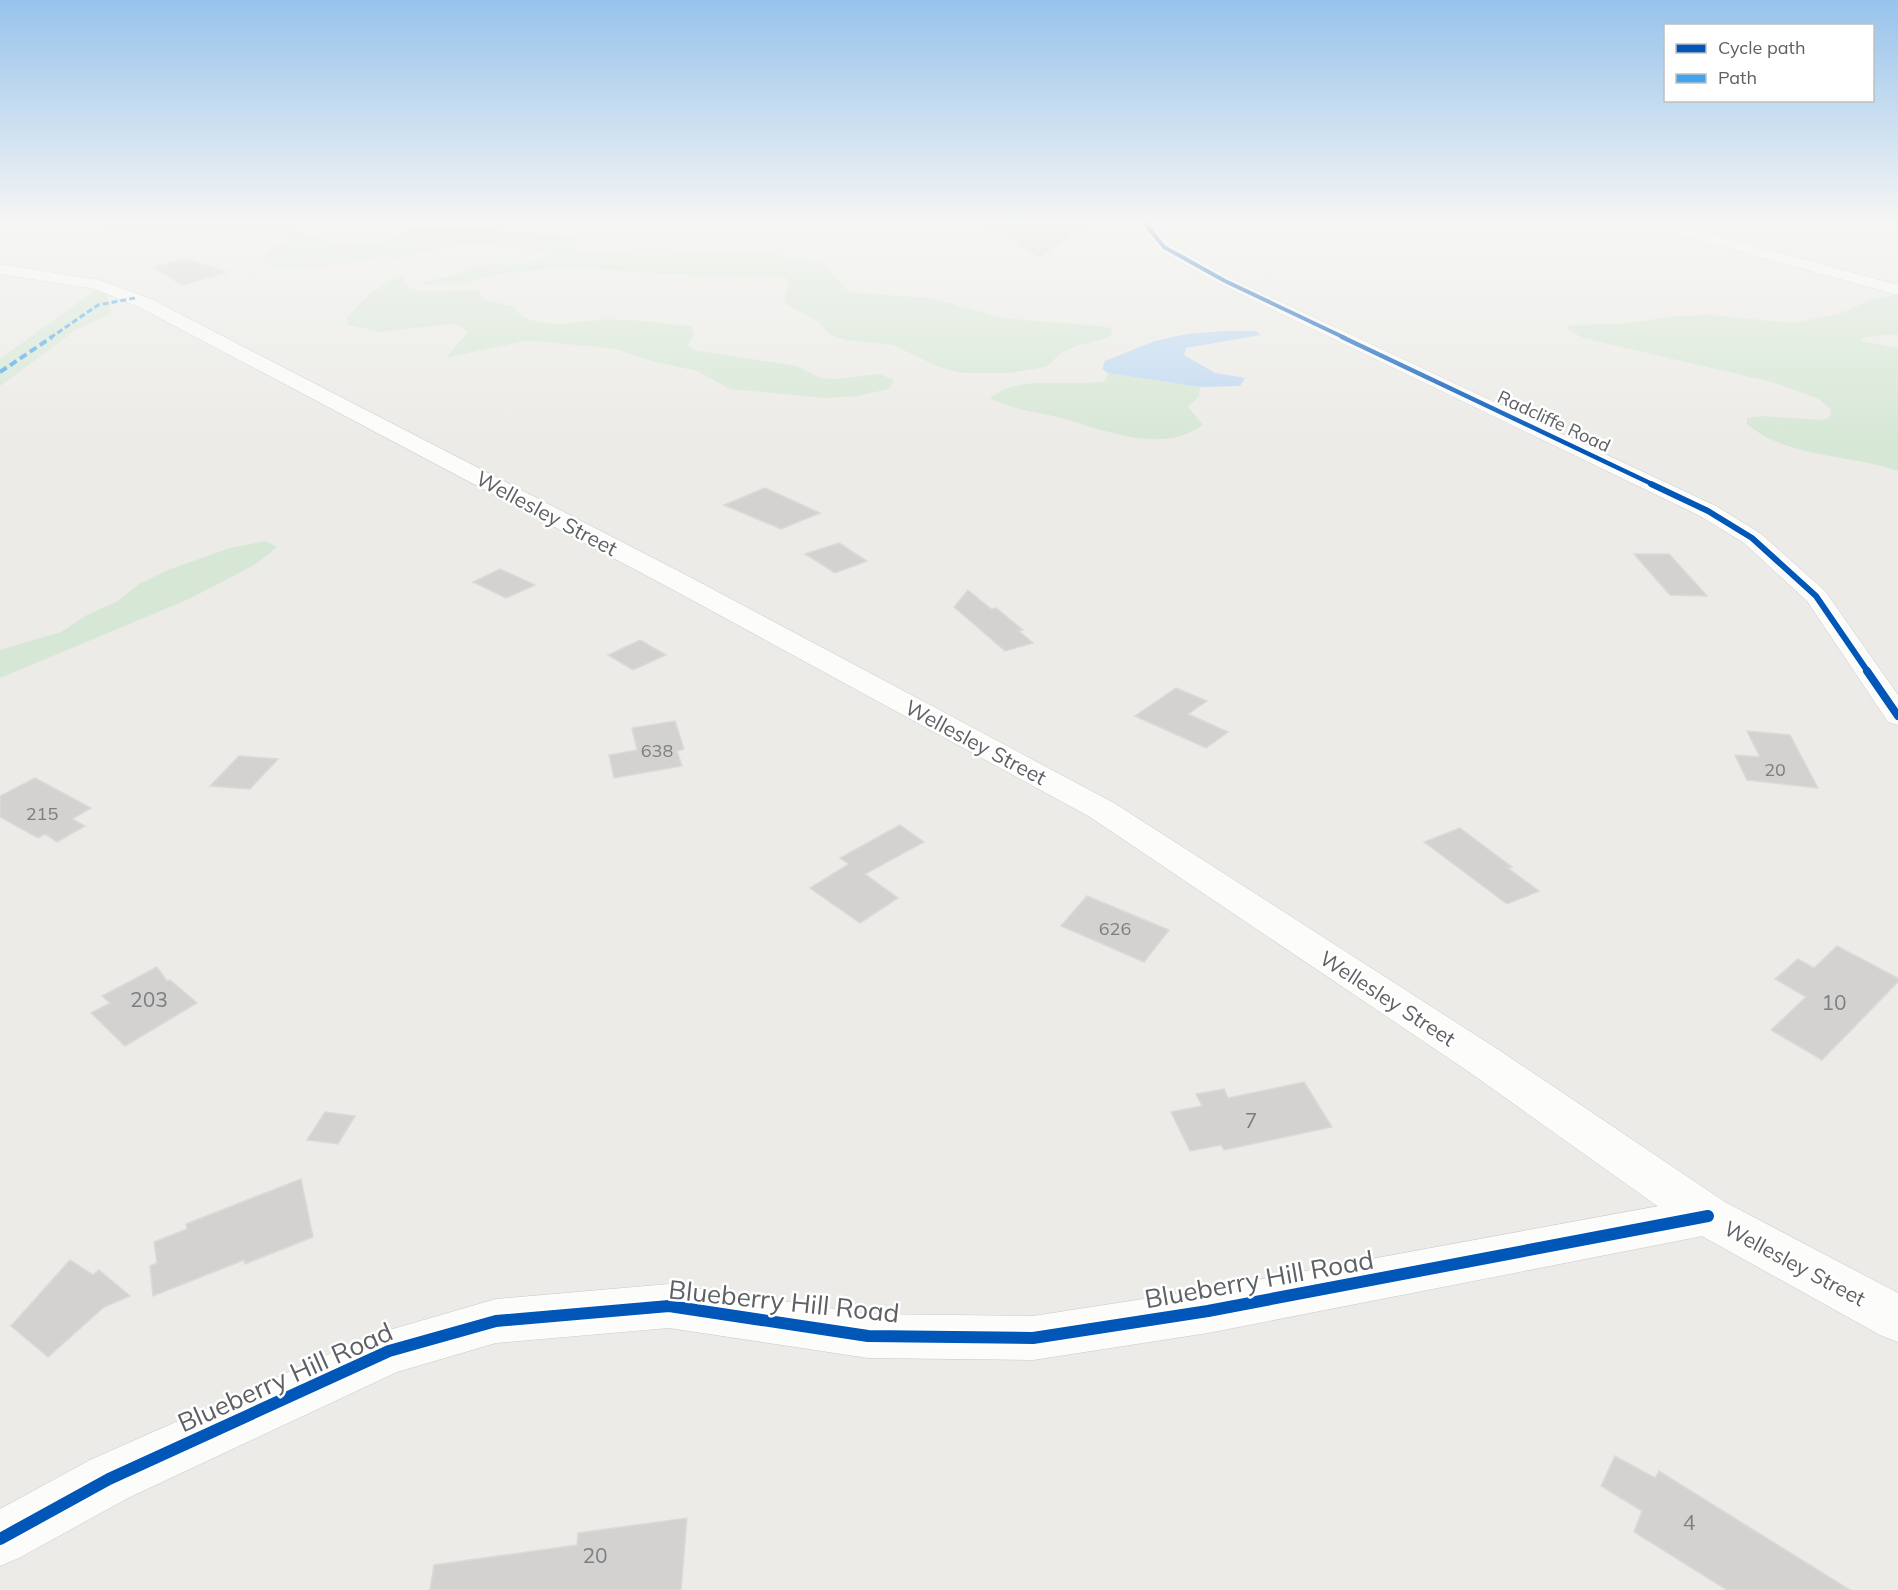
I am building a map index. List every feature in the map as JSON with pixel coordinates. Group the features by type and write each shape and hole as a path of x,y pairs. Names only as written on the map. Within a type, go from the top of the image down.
{"main road":[{"name":"Wellesley Street","path":"125,295 145,303 677,581 1102,810 1484,1061 1708,1216 1898,1319"}],"street":[{"name":"Radcliffe Road","path":"1255,295 1708,511 1752,538 1816,596 1898,716"},
{"name":"Blueberry Hill Road","path":"0,1539 108,1479 389,1351 496,1321 669,1306 868,1336 1033,1338 1208,1311 1708,1216"}],"green space":[{"path":"88,295 107,295 111,314 77,329 0,386 0,359"},
{"path":"369,295 481,295 483,299 515,307 522,316 536,322 563,324 622,320 692,326 694,335 688,345 693,350 797,366 820,378 835,379 879,374 894,380 889,389 857,396 825,398 730,389 697,371 655,362 616,349 524,341 446,358 468,332 456,323 380,332 348,325 347,318"},
{"path":"891,295 931,298 1002,318 1100,326 1111,328 1113,333 1109,337 1062,352 1046,367 1008,373 961,373 937,366 893,345 846,340 829,334 820,322 786,304 785,297"},
{"path":"1898,295 1898,334 1865,337 1861,341 1898,348 1898,471 1799,449 1763,435 1747,424 1747,418 1763,416 1823,420 1831,416 1831,410 1819,399 1772,382 1583,338 1567,328 1570,325 1622,324 1677,316 1711,315 1793,323 1842,313 1869,300"},
{"path":"1108,373 1200,387 1199,396 1188,407 1203,425 1187,434 1170,438 1133,437 1016,408 990,398 1002,390 1031,383 1105,381"},
{"path":"266,541 277,547 256,564 189,599 0,678 0,650 61,632 87,615 118,601 139,584 168,570 230,548"}],"water":[{"path":"1256,331 1261,335 1186,348 1184,355 1215,373 1245,378 1240,386 1200,387 1108,373 1102,369 1105,361 1155,341 1187,334"}],"building":[{"path":"765,488 820,513 781,529 724,505"},
{"path":"839,543 867,561 835,573 805,554"},
{"path":"1634,554 1669,554 1707,596 1670,595"},
{"path":"500,569 535,585 506,598 473,582"},
{"path":"968,590 991,609 996,608 1023,630 1019,631 1033,643 1005,651 954,607"},
{"path":"640,640 666,655 633,670 608,655"},
{"path":"1176,688 1207,701 1188,714 1228,732 1206,748 1135,716"},
{"path":"675,721 684,749 677,751 682,766 614,778 609,755 637,750 632,728"},
{"path":"1747,731 1790,735 1818,788 1747,780 1735,755 1760,757"},
{"path":"239,756 278,759 250,789 210,786"},
{"path":"35,778 91,808 72,819 85,826 57,842 45,834 38,838 0,817 0,796"},
{"path":"900,825 924,842 865,874 898,898 860,923 810,888 849,864 840,858"},
{"path":"1460,828 1512,867 1508,868 1539,891 1507,904 1424,842"},
{"path":"1087,896 1169,930 1144,962 1061,926"},
{"path":"1837,946 1898,978 1898,982 1822,1060 1771,1030 1806,997 1775,979 1798,959 1814,968"},
{"path":"157,967 167,981 170,980 197,1003 125,1046 91,1013 110,1003 102,996"},
{"path":"1304,1082 1332,1127 1224,1150 1221,1145 1190,1151 1171,1112 1202,1106 1196,1094 1224,1089 1228,1098"},
{"path":"325,1112 355,1116 338,1144 307,1140"},
{"path":"301,1179 313,1237 245,1264 244,1260 153,1296 150,1266 157,1263 154,1242 187,1229 186,1224"},
{"path":"70,1260 93,1275 99,1270 130,1296 104,1307 48,1357 11,1326"},
{"path":"1615,1456 1655,1478 1659,1471 1850,1590 1727,1590 1634,1532 1642,1511 1601,1486"},
{"path":"687,1518 681,1590 430,1590 434,1565 577,1545 578,1533"}],"marked path":[{"path":"0,372 98,305 135,298"}],"cycle path":[{"path":"1255,295 1708,511 1752,538 1816,596 1898,716"},
{"path":"0,1539 109,1479 389,1351 496,1321 669,1306 868,1336 1033,1338 1208,1311 1708,1216"}]}
